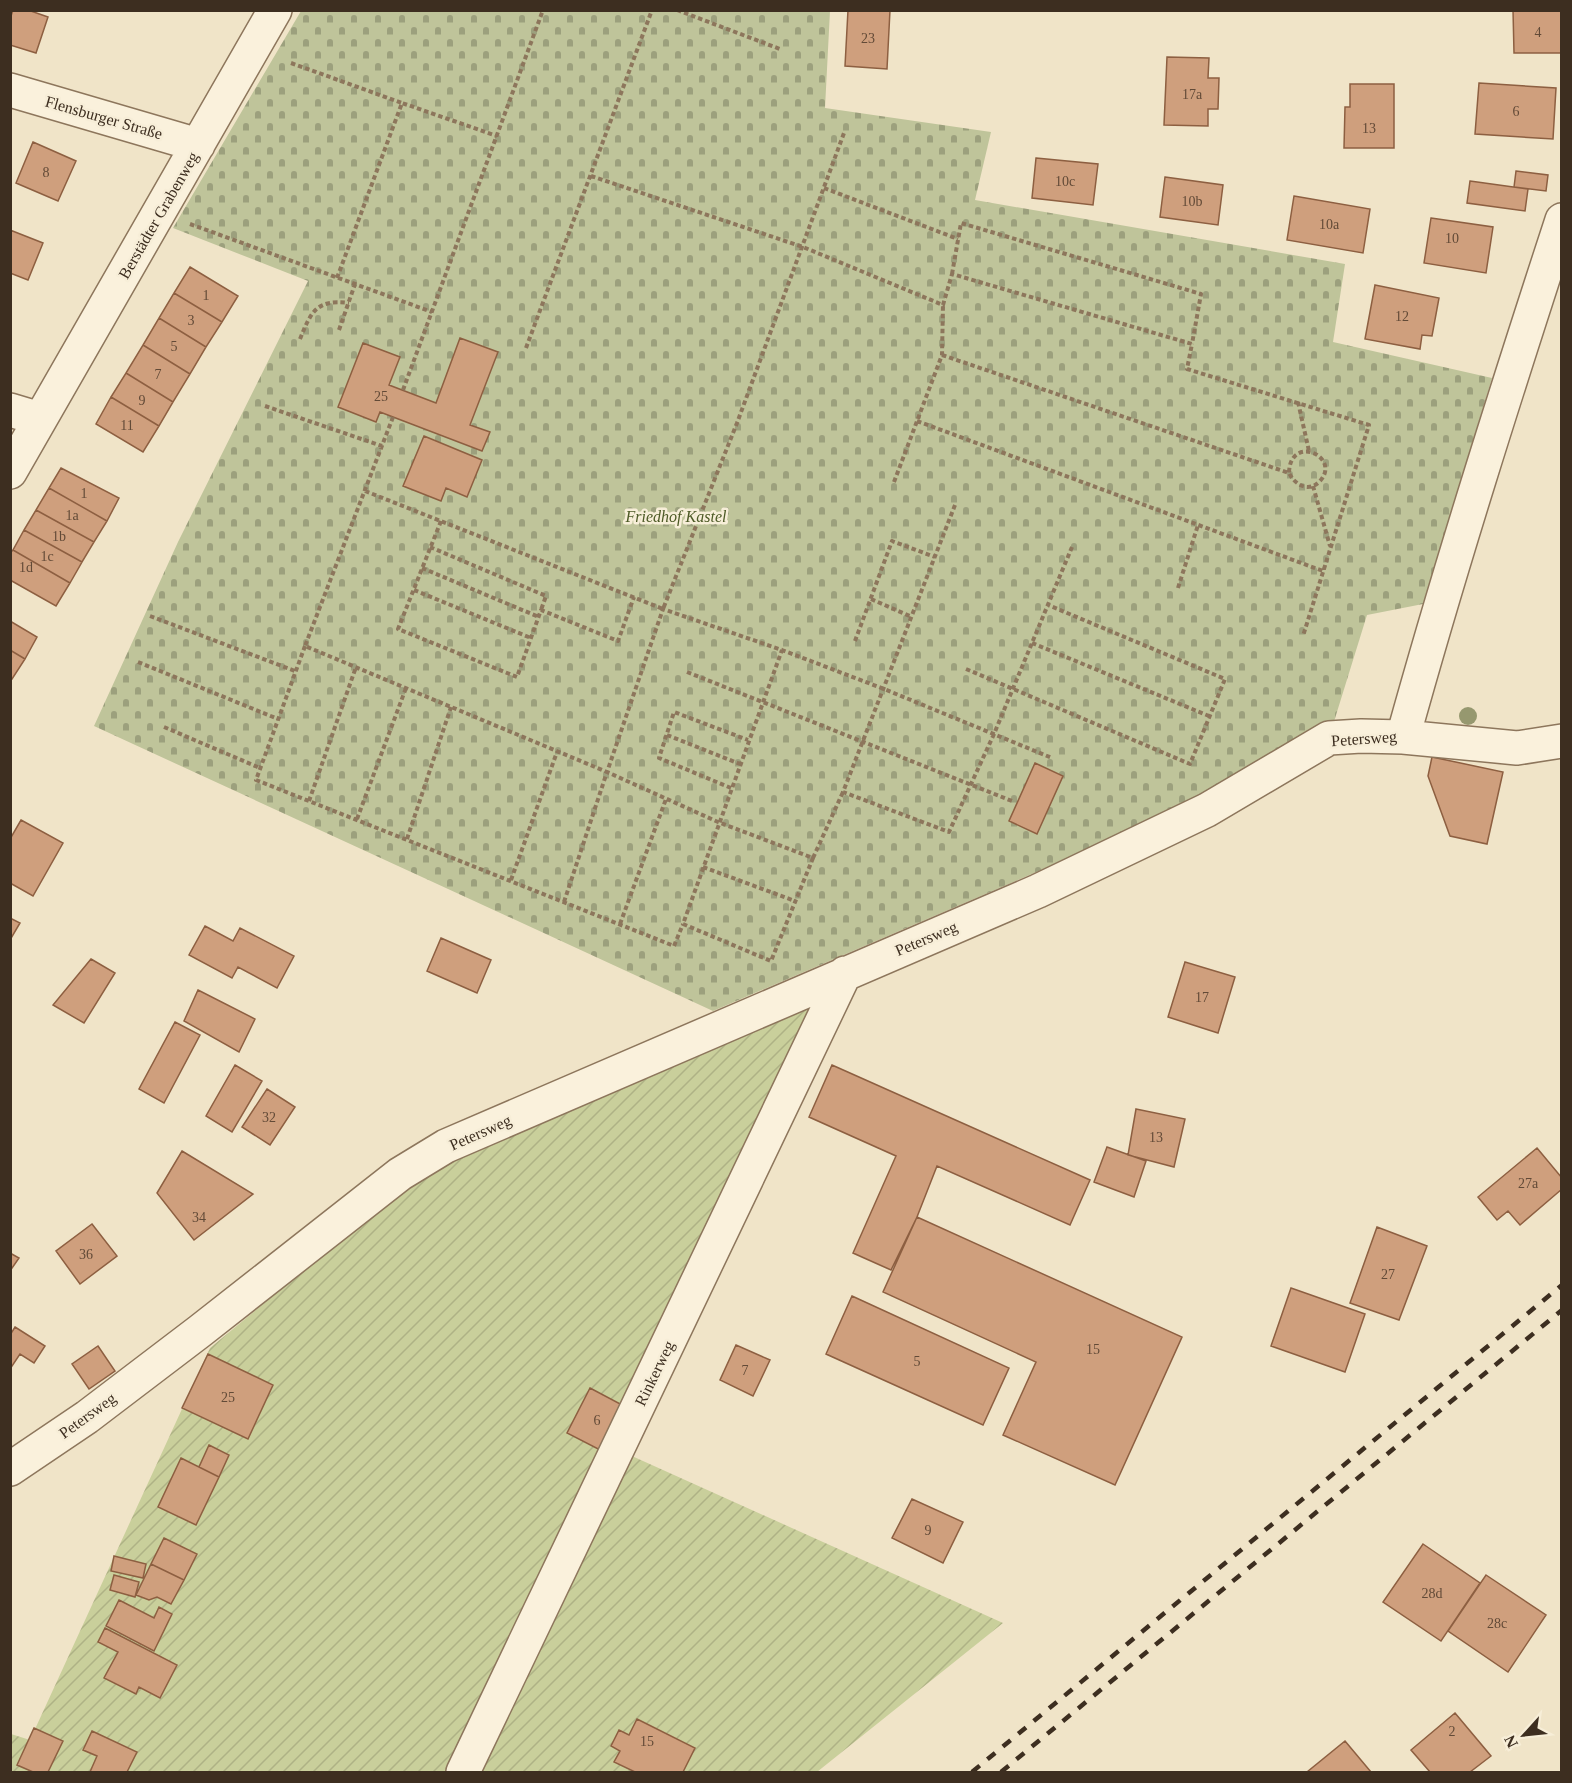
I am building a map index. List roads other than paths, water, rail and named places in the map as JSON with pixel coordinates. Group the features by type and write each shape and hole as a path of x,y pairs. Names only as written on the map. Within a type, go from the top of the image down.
{"street":[{"name":"Berstädter Grabenweg","path":"10,472 25,415 159,213 275,10"},
{"name":"Flensburger Straße","path":"10,90 198,145"},
{"name":"Petersweg","path":"10,1469 106,1403 400,1174 446,1146 1038,891 1196,815 1329,738 1403,737 1509,379 1562,220"},
{"path":"1403,737 1517,748 1562,741"},
{"name":"Rinkerweg","path":"463,1773 845,973"}],"railway":[{"path":"972,1772 1562,1285"},
{"path":"1001,1772 1562,1310"}],"park label":[{"name":"Friedhof Kastel","path":"676,516"}]}
